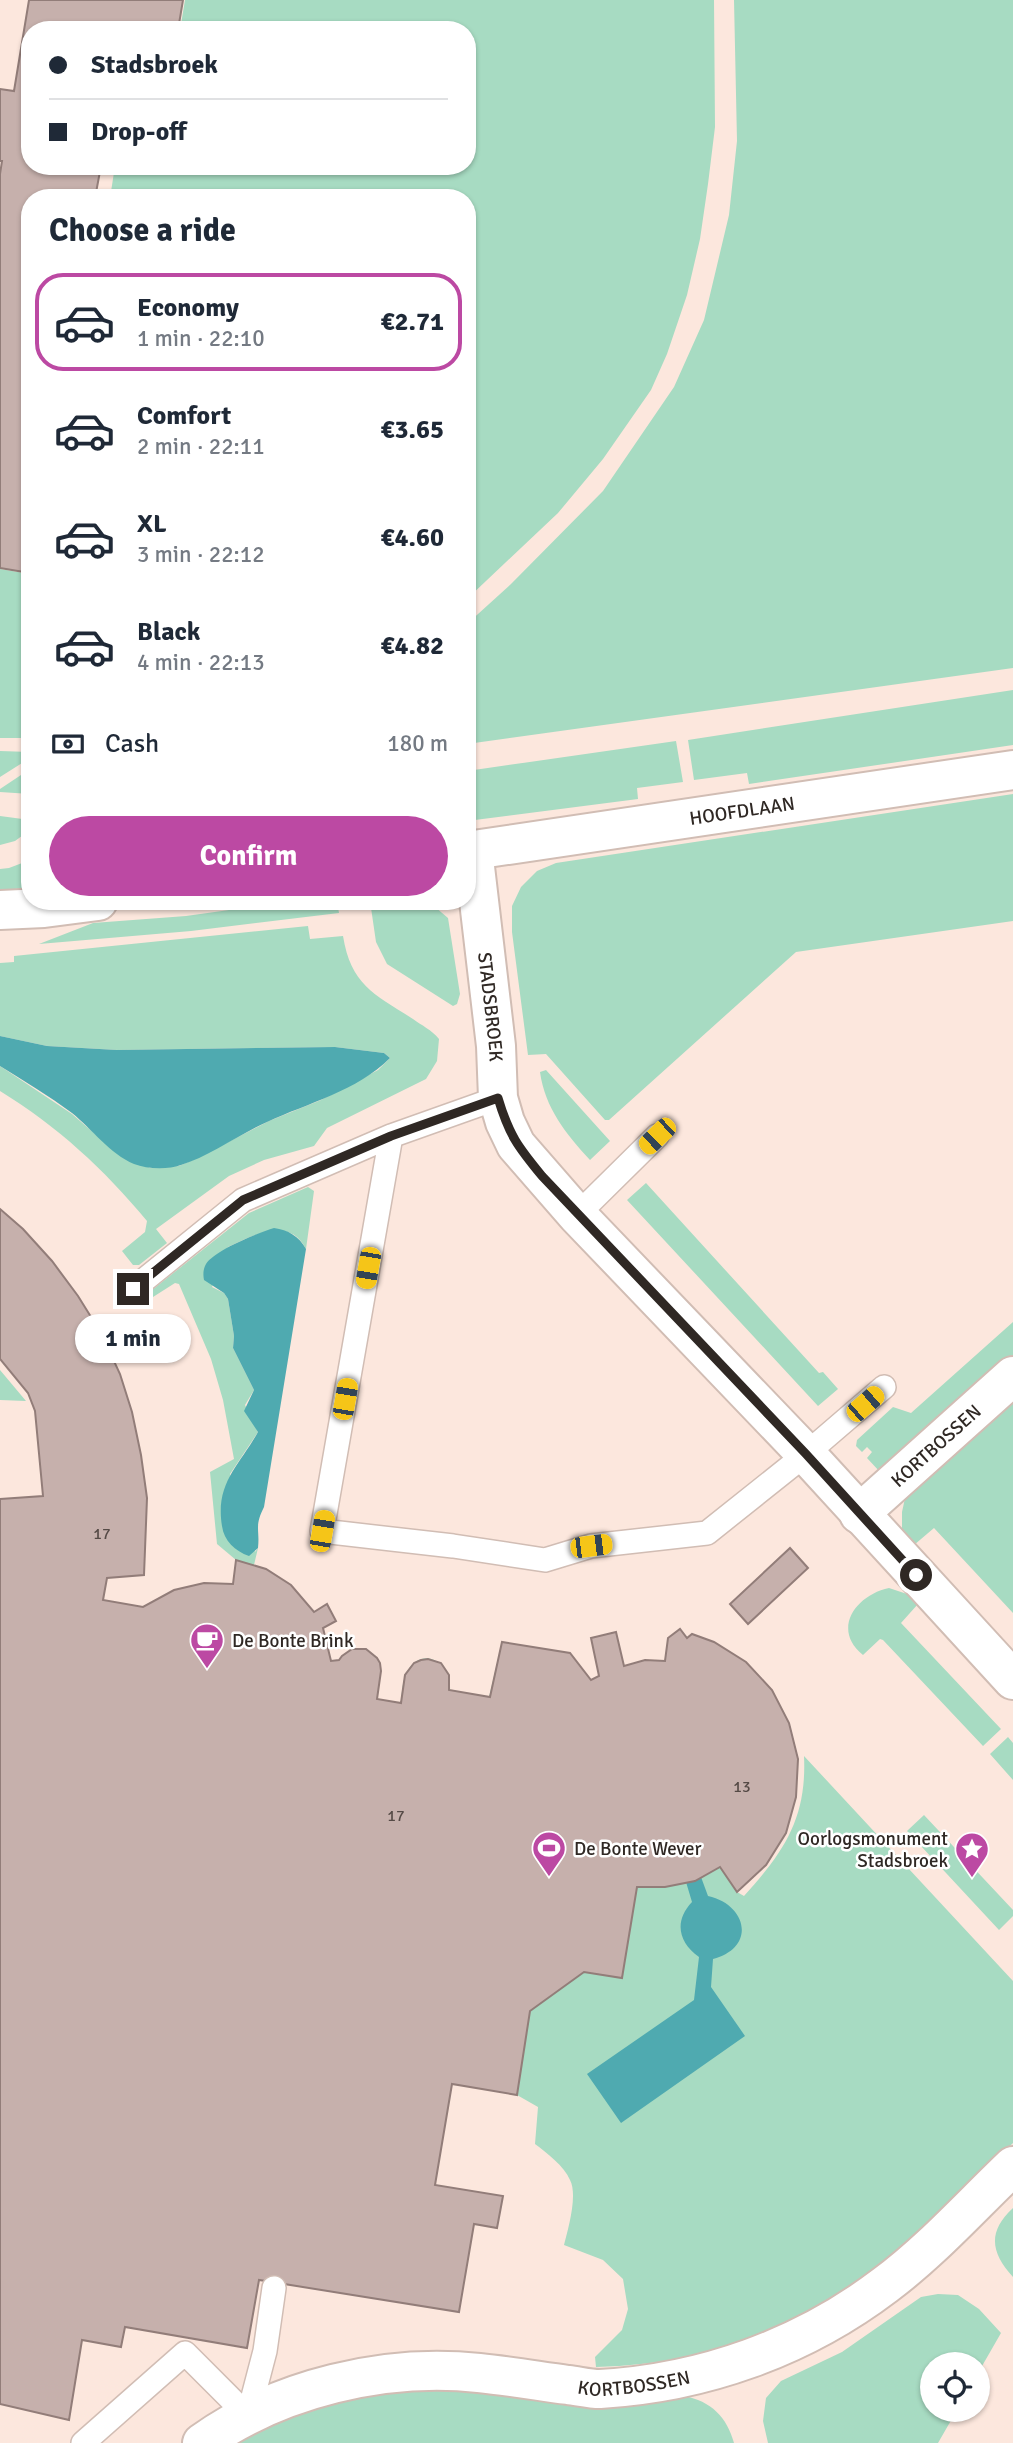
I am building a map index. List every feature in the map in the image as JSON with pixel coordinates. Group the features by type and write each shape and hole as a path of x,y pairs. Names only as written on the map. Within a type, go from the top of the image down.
{"street":[{"name":"HOOFDLAAN","path":"476,849 1013,770"},
{"name":"STADSBROEK","path":"476,901 496,1046 498,1098 516,1145 577,1214 806,1454 1013,1680"},
{"path":"0,910 21,909"},
{"name":"KORTBOSSEN","path":"859,1514 1013,1376"},
{"name":"KORTBOSSEN","path":"202,2443 228,2424 303,2392 380,2374 477,2372 597,2389 666,2382 771,2352 847,2311 886,2285 1013,2166"}],"lane":[{"path":"133,1289 243,1200 391,1136 498,1098"},
{"path":"391,1136 322,1531 545,1560 591,1546 706,1533 806,1454 884,1387"},
{"path":"577,1214 657,1136"},
{"path":"248,2416 265,2351 274,2288"},
{"path":"83,2443 185,2353 248,2416"}],"green space":[{"path":"185,0 714,0 715,127 708,184 700,239 687,295 667,354 651,390 603,459 558,513 476,590 476,189 111,189 114,175 476,175 476,21 182,21"},
{"path":"734,0 1013,0 1013,668 476,743 476,616 603,491 674,387 704,320 729,215 737,141"},
{"path":"0,569 21,572 21,738 0,738"},
{"path":"1013,690 1013,745 749,784 747,773 694,780 688,740"},
{"path":"676,741 683,782 637,788 638,799 476,820 476,770"},
{"path":"0,751 21,752 21,764 0,777"},
{"path":"21,775 21,793 0,792 0,789"},
{"path":"1013,794 1013,921 796,952 609,1120 605,1120 546,1054 528,1055 512,932 512,906 521,887 537,871 556,863"},
{"path":"0,816 21,819 21,837 0,845"},
{"path":"21,863 21,889 0,890 0,869"},
{"path":"230,910 338,910 339,913 191,931 39,944 93,923"},
{"path":"371,910 439,910 448,918 460,994 457,1004 453,1006 387,964 376,942"},
{"path":"308,926 310,939 343,936 352,966 366,987 430,1030 439,1039 437,1061 426,1079 327,1128 314,1146 264,1160 229,1176 156,1229 167,1243 139,1265 133,1265 122,1251 145,1232 147,1221 79,1150 0,1091 0,1066 72,1114 95,1134 150,1168 179,1166 195,1159 269,1121 321,1100 378,1070 390,1058 384,1053 335,1047 117,1050 47,1046 0,1036 0,963 14,962 14,956"},
{"path":"546,1070 610,1141 590,1160 565,1130 552,1109 540,1072"},
{"path":"646,1183 819,1373 823,1372 838,1389 818,1406 627,1200"},
{"path":"308,1187 314,1191 306,1249 299,1239 280,1231 270,1231 248,1238 228,1247 212,1287 224,1293 228,1299 234,1336 233,1348 254,1390 245,1405 258,1432 230,1474 255,1552 258,1548 254,1565 236,1560 217,1544 210,1472 234,1459 223,1400 211,1359 179,1284 175,1283 153,1297 151,1295 152,1290 249,1213"},
{"path":"1013,1322 1013,1359 880,1472 867,1458 872,1452 867,1447 862,1452 856,1446 857,1440 893,1407 911,1413"},
{"path":"0,1370 26,1401 0,1400"},
{"path":"1013,1391 1013,1613 934,1528 914,1545 902,1531 902,1512 907,1489"},
{"path":"889,1588 910,1595 918,1604 901,1623 1001,1729 983,1746 883,1640 880,1639 863,1655 854,1645 848,1624 852,1614 867,1598"},
{"path":"680,1629 687,1637 692,1634 714,1642 772,1690 789,1723 798,1759 796,1797 786,1833 737,1892 744,1896 771,1864 790,1833 802,1798 804,1756 1013,1981 1013,2143 899,2249 815,2310 739,2342 693,2356 647,2364 596,2367 595,2357 622,2330 628,2309 623,2279 603,2260 564,2245 572,2212 572,2186 559,2165 535,2144 538,2107 517,2095 452,2084 377,1699 401,1703 403,1682 408,1670 414,1663 429,1658 447,1672 450,1690 489,1697 502,1642 570,1653 591,1680 599,1676 591,1638 616,1632 624,1666 645,1660 665,1661 668,1638"},
{"path":"1008,1737 1013,1743 1013,1780 990,1754"},
{"path":"924,1815 1013,1910 1013,1916 999,1930 907,1831"},
{"path":"1013,2208 1013,2277 1000,2259 995,2242 999,2226"},
{"path":"958,2295 979,2309 1001,2333 990,2352 920,2352 920,2422 950,2422 938,2443 768,2443 763,2421 766,2398 781,2381 842,2352 921,2297"},
{"path":"400,2389 684,2396 710,2406 727,2425 734,2443 225,2443 312,2405"}],"water":[{"path":"0,1036 47,1046 117,1050 335,1047 384,1053 390,1058 347,1088 267,1122 202,1157 175,1167 157,1168 139,1166 125,1160 72,1113 0,1066"},
{"path":"274,1228 293,1234 306,1249 264,1507 258,1524 258,1548 249,1556 228,1541 223,1531 221,1511 225,1486 258,1432 244,1411 254,1390 233,1348 234,1336 228,1299 224,1293 204,1280 204,1272 206,1264 218,1253"},
{"path":"701,1877 708,1896 732,1908 742,1927 736,1946 727,1954 713,1959 711,1987 745,2036 621,2123 587,2074 694,2000 699,1957 683,1938 681,1924 686,1909 692,1902 686,1882"}],"building":[{"path":"29,0 183,0 180,21 26,21"},
{"path":"21,49 21,175 99,175 97,189 21,189 21,572 0,568 0,89 14,91"},
{"name":"De Bonte Wever","path":"0,1209 23,1229 52,1261 78,1296 101,1333 120,1374 132,1412 147,1498 144,1575 107,1578 103,1600 143,1607 174,1590 204,1583 233,1584 236,1560 266,1569 291,1585 314,1612 327,1604 336,1621 323,1628 331,1661 339,1660 352,1649 366,1649 380,1663 377,1699 401,1703 405,1675 414,1663 421,1660 441,1663 449,1675 449,1690 490,1697 502,1642 570,1653 591,1680 599,1676 591,1638 616,1632 624,1666 645,1660 665,1661 668,1638 680,1629 687,1638 692,1634 714,1642 746,1662 772,1690 789,1723 798,1759 796,1797 786,1833 766,1865 737,1892 720,1867 695,1881 665,1887 637,1887 622,1978 584,1972 530,2011 517,2095 452,2084 435,2185 503,2196 497,2228 474,2224 459,2312 259,2280 247,2348 125,2327 121,2347 82,2340 69,2420 0,2404 0,1499 43,1496 35,1411 28,1393 0,1359"},
{"path":"790,1548 808,1568 748,1624 730,1604"}],"place":[{"name":"De Bonte Brink","path":"207,1670"},
{"name":"De Bonte Wever","path":"549,1878"},
{"name":"Oorlogsmonument Stadsbroek","path":"972,1879"}],"route":[{"path":"133,1289 243,1200 391,1136 498,1098 516,1145 542,1176 806,1454 916,1575"}]}
